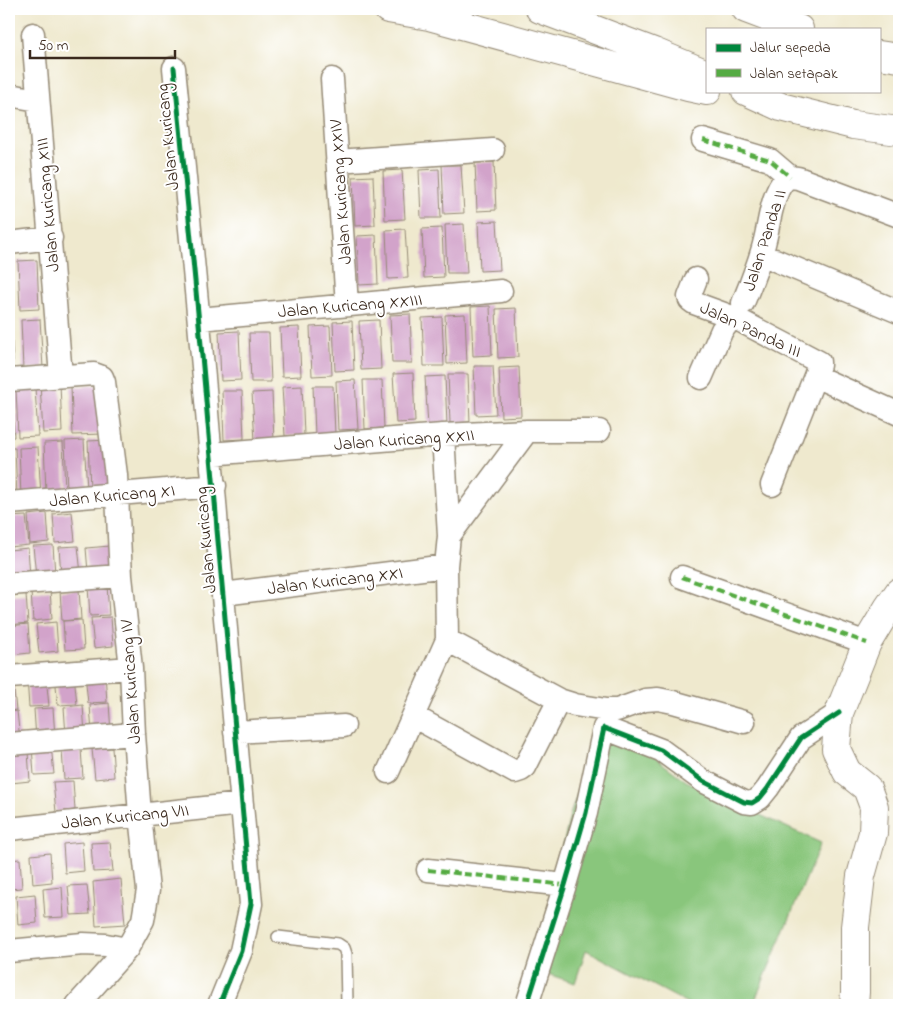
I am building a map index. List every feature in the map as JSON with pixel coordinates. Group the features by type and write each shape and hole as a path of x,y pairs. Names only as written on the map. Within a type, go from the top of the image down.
{"main road":[{"path":"388,9 420,12 706,90"},
{"path":"540,9 706,74"},
{"path":"746,9 796,28"},
{"path":"880,55 899,58"},
{"path":"713,92 852,125 899,131"},
{"path":"748,92 781,107"},
{"path":"854,1005 855,927 861,876 873,833 874,807 867,788 847,772 836,749 839,712 867,643 896,602"}],"street":[{"name":"Jalan Kuricang XIII","path":"34,34 61,376"},
{"name":"Jalan Kuricang","path":"174,68 199,319 210,454 215,486 251,904 241,950 223,1004"},
{"name":"Jalan Kuricang XXIV","path":"332,79 347,304"},
{"path":"9,95 38,100"},
{"path":"703,140 770,160 790,177"},
{"path":"337,161 493,150"},
{"name":"Jalan Panda II","path":"701,378 722,330 739,311 765,240 770,213 783,181 790,177 798,178 899,216"},
{"path":"9,243 51,238"},
{"path":"776,260 899,312"},
{"name":"Jalan Panda III","path":"696,279 689,297 690,300 702,307 739,311 819,362 772,486"},
{"name":"Jalan Kuricang XXIII","path":"199,319 501,291"},
{"name":"Jalan Kuricang IV","path":"61,376 94,374 102,377 104,382 116,475 121,576 131,668 140,815 148,890 143,920 127,949 77,1005"},
{"path":"9,380 61,376"},
{"name":"Jalan Panda III","path":"815,376 899,414"},
{"name":"Jalan Kuricang XXII","path":"210,454 443,435 599,430"},
{"path":"449,536 527,431"},
{"path":"388,772 447,640 446,566 449,536 443,435"},
{"name":"Jalan Kuricang XI","path":"9,503 215,486"},
{"name":"Jalan Kuricang XXI","path":"223,594 446,566"},
{"path":"9,584 121,576"},
{"path":"682,577 867,643"},
{"path":"447,640 559,700 575,705 617,710 645,700 658,699 744,722"},
{"path":"9,677 131,668"},
{"path":"413,716 515,772 526,767 559,700"},
{"path":"527,1005 566,884 586,812 604,728 661,750 703,781 744,802 752,803 760,798 768,788 801,738 839,712"},
{"path":"235,732 344,726"},
{"path":"9,744 134,734"},
{"name":"Jalan Kuricang VII","path":"9,829 242,804"},
{"path":"428,870 566,884"},
{"path":"9,951 83,944 106,945 127,949"}],"lane":[{"path":"278,937 338,944 344,948 346,954 347,1005"}],"green space":[{"path":"596,739 638,745 686,781 821,843 753,1005 691,1005 586,950 575,983 535,970 570,815"}],"building":[{"path":"494,162 496,210 477,211 475,163"},
{"path":"442,165 461,165 464,213 444,214"},
{"path":"439,169 441,218 421,218 419,170"},
{"path":"402,170 405,219 385,220 383,171"},
{"path":"373,176 375,225 355,226 353,177"},
{"path":"497,221 500,270 480,271 478,222"},
{"path":"464,224 467,273 447,273 445,225"},
{"path":"442,228 444,277 424,278 422,229"},
{"path":"405,229 408,278 388,279 386,230"},
{"path":"376,235 378,284 359,285 357,236"},
{"path":"37,260 39,309 20,310 18,261"},
{"path":"490,306 492,355 473,356 471,307"},
{"path":"516,308 518,357 498,358 496,309"},
{"path":"10,311 13,361 9,361"},
{"path":"410,314 412,363 392,363 390,315"},
{"path":"465,314 467,363 447,364 445,315"},
{"path":"442,317 444,366 424,366 422,318"},
{"path":"40,319 43,368 23,369 21,320"},
{"path":"379,320 381,369 361,370 359,321"},
{"path":"352,321 354,370 335,371 333,322"},
{"path":"330,326 332,375 312,376 310,327"},
{"path":"299,327 301,376 282,377 280,328"},
{"path":"239,331 241,380 221,381 219,332"},
{"path":"249,333 269,333 271,382 251,382"},
{"path":"474,366 493,366 496,414 476,415"},
{"path":"519,367 521,416 501,417 499,368"},
{"path":"413,373 415,422 396,423 393,374"},
{"path":"448,374 468,374 470,422 450,423"},
{"path":"445,376 447,425 428,426 425,377"},
{"path":"355,380 358,429 338,430 336,381"},
{"path":"363,380 382,380 384,428 365,429"},
{"path":"60,383 62,432 43,433 40,384"},
{"path":"102,385 104,434 73,435 71,387"},
{"path":"302,386 304,435 285,436 282,387"},
{"path":"313,386 333,386 335,434 315,435"},
{"path":"16,388 35,388 38,436 18,437"},
{"path":"9,389 12,389 14,437 9,438"},
{"path":"222,391 242,391 244,439 224,440"},
{"path":"272,392 274,441 255,441 252,393"},
{"path":"84,440 87,489 67,490 65,441"},
{"path":"107,440 110,488 90,489 88,441"},
{"path":"63,442 65,491 46,492 44,443"},
{"path":"38,447 41,496 21,497 19,448"},
{"path":"9,448 15,448 17,497 9,497"},
{"path":"72,512 75,541 55,543 53,514"},
{"path":"47,513 49,542 30,544 28,515"},
{"path":"26,516 29,545 9,547 9,517"},
{"path":"53,545 55,574 36,576 33,546"},
{"path":"78,546 81,574 61,575 59,547"},
{"path":"110,546 111,570 88,572 86,548"},
{"path":"28,548 30,577 11,579 9,550"},
{"path":"107,585 109,615 90,616 88,587"},
{"path":"50,590 52,619 33,621 31,592"},
{"path":"79,590 81,619 62,621 60,591"},
{"path":"26,594 28,623 9,625 9,595"},
{"path":"111,617 113,646 94,648 91,618"},
{"path":"82,620 84,649 65,650 63,621"},
{"path":"56,622 58,651 39,653 36,624"},
{"path":"28,624 30,653 11,655 9,626"},
{"path":"105,673 107,702 88,703 85,674"},
{"path":"74,675 77,704 58,705 55,676"},
{"path":"46,676 49,706 29,707 27,678"},
{"path":"9,681 13,681 16,710 9,711"},
{"path":"109,703 111,733 92,734 90,705"},
{"path":"83,705 85,734 66,736 64,707"},
{"path":"53,708 55,737 36,739 34,709"},
{"path":"17,711 20,740 9,741 9,712"},
{"path":"51,745 54,774 34,775 32,746"},
{"path":"112,748 114,777 95,779 92,749"},
{"path":"81,749 83,778 64,779 62,750"},
{"path":"28,752 30,781 11,783 9,754"},
{"path":"73,781 75,810 56,812 53,782"},
{"path":"82,842 84,871 65,873 63,844"},
{"path":"110,842 113,871 93,872 91,843"},
{"path":"50,853 52,882 33,884 31,855"},
{"path":"20,859 22,888 9,889 9,860"},
{"path":"121,879 125,924 96,926 93,882"},
{"path":"87,885 90,914 71,915 68,886"},
{"path":"62,887 64,917 45,918 43,889"},
{"path":"35,894 37,923 18,925 16,896"}],"marked path":[{"path":"703,140 770,160 790,177"},
{"path":"682,577 867,643"},
{"path":"428,870 565,885"}],"cycle path":[{"path":"174,68 251,904 241,951 219,1005"},
{"path":"527,1005 586,813 604,728 661,750 703,781 744,802 752,803 760,798 768,788 801,738 839,713"}]}
